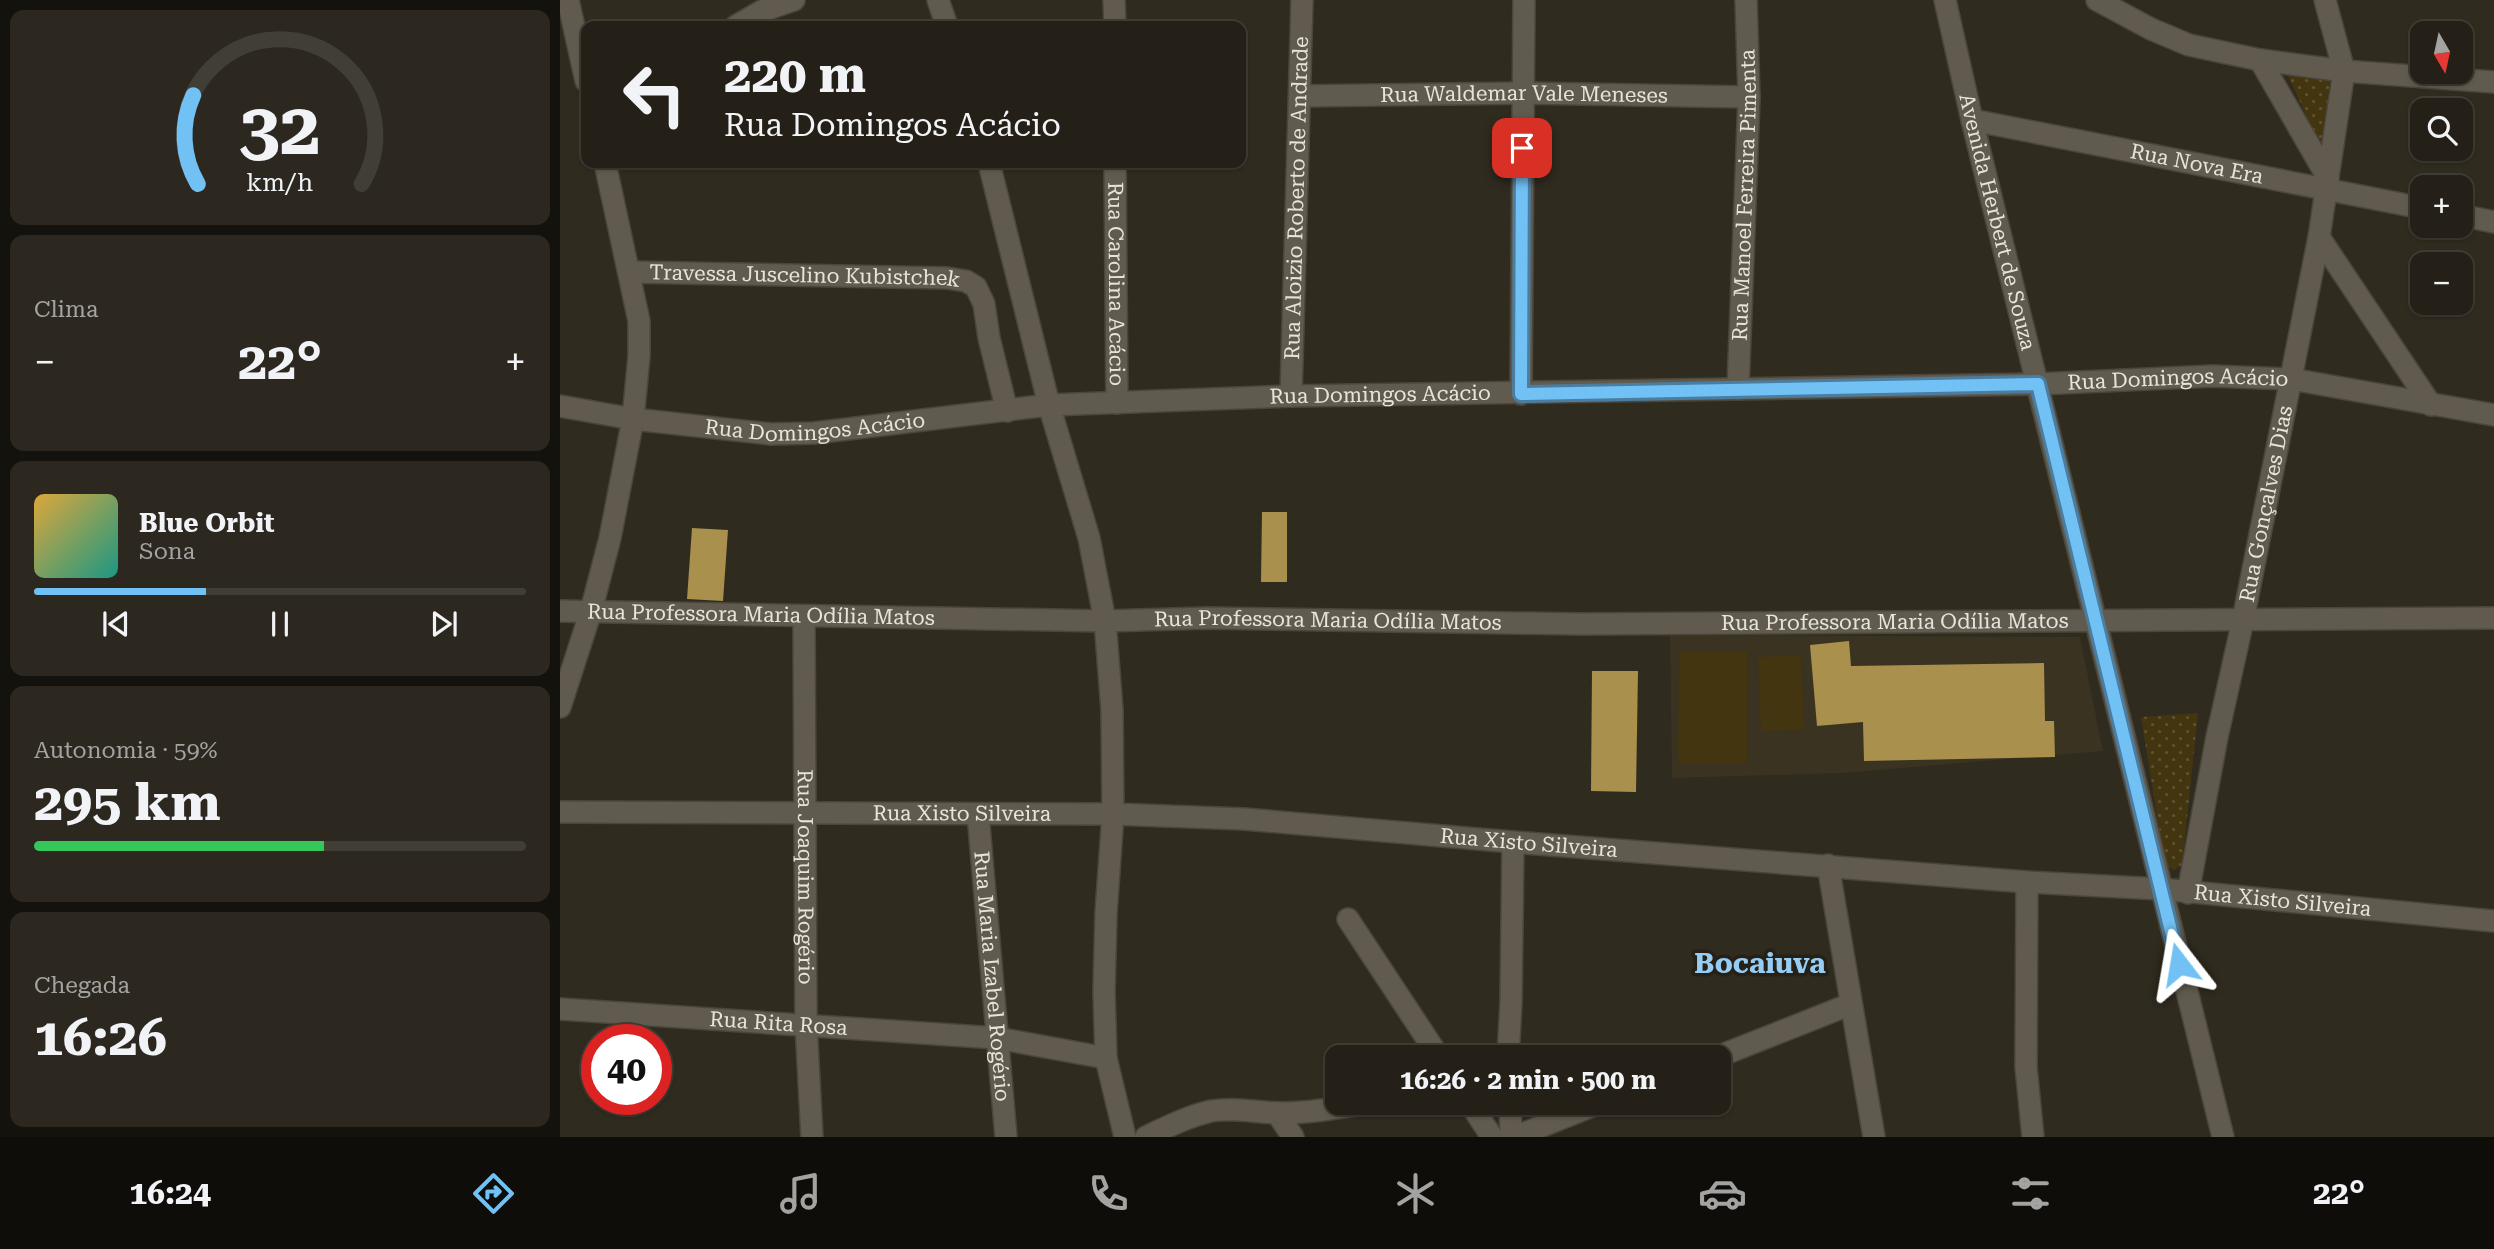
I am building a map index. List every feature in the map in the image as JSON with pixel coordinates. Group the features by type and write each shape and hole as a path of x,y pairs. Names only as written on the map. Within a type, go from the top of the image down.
{"street":[{"path":"745,21 762,11 794,0"},
{"path":"938,0 945,21"},
{"path":"1114,0 1115,21"},
{"name":"Rua Aloizio Roberto de Andrade","path":"1291,396 1302,0"},
{"path":"1521,394 1524,0"},
{"name":"Rua Manoel Ferreira Pimenta","path":"1738,389 1749,97 1746,0"},
{"name":"Avenida Herbert de Souza","path":"1945,0 1972,120 2223,1137"},
{"path":"2097,0 2151,29 2189,45 2260,60 2344,71 2494,82"},
{"path":"2325,0 2344,71"},
{"path":"566,6 581,62"},
{"path":"2260,60 2327,184"},
{"name":"Rua Gonçalves Dias","path":"2188,893 2217,737 2319,237 2344,71"},
{"name":"Rua Waldemar Vale Meneses","path":"1300,96 1523,93 1749,97"},
{"name":"Rua Nova Era","path":"1972,120 2327,184 2410,205"},
{"path":"560,707 591,611 610,538 633,419 639,356 639,321 631,272 606,168"},
{"path":"990,168 1049,405 1089,538 1105,621 1112,710 1113,814 1106,913 1105,1058 1125,1137"},
{"name":"Rua Carolina Acácio","path":"1115,168 1117,403"},
{"path":"2473,218 2494,222"},
{"path":"2319,237 2431,405"},
{"name":"Travessa Juscelino Kubistchek","path":"631,272 947,278 966,281 976,287 984,304 989,338 1007,411"},
{"name":"Rua Domingos Acácio","path":"560,406 633,419 771,434 814,433 1049,405 1291,396 2038,384 2213,376 2291,380 2494,415"},
{"name":"Rua Professora Maria Odília Matos","path":"560,611 1105,621 1207,618 1579,624 2494,618"},
{"name":"Rua Joaquim Rogério","path":"804,617 806,1024 812,1137"},
{"name":"Rua Xisto Silveira","path":"560,812 1113,814 1244,819 2027,882 2161,889 2494,921"},
{"name":"Rua Maria Izabel Rogério","path":"978,814 1006,1137"},
{"path":"1509,1045 1512,989 1513,842"},
{"path":"1828,865 1874,1137"},
{"path":"2027,882 2026,1067 2034,1137"},
{"path":"1348,919 1431,1045"},
{"path":"1731,1051 1851,1004"},
{"name":"Rua Rita Rosa","path":"560,1009 997,1038 1105,1058"},
{"path":"1146,1137 1177,1122 1212,1111 1250,1109 1277,1113 1325,1109"},
{"path":"1277,1113 1293,1137"},
{"path":"1478,1115 1492,1137"},
{"path":"1511,1115 1513,1137 1569,1115"}],"shaded area":[{"path":"2287,73 2330,78 2322,151"},
{"path":"1670,635 2080,637 2103,751 1844,773 1672,778"},
{"path":"1679,652 1747,652 1747,763 1678,763"},
{"path":"1801,655 1804,730 1761,731 1758,657"},
{"path":"2198,713 2182,865 2174,870 2165,865 2141,717"}],"building":[{"path":"1262,512 1287,512 1287,582 1261,582"},
{"path":"692,528 728,530 723,601 687,599"},
{"path":"1849,641 1851,666 2044,663 2045,721 2054,721 2055,757 1864,761 1863,722 1817,726 1810,645"},
{"path":"1592,671 1638,671 1636,792 1591,791"}],"district":[{"name":"Bocaiuva","path":"1760,963"}],"route":[{"path":"1522,148 1521,394 2038,384 2179,964"}]}
